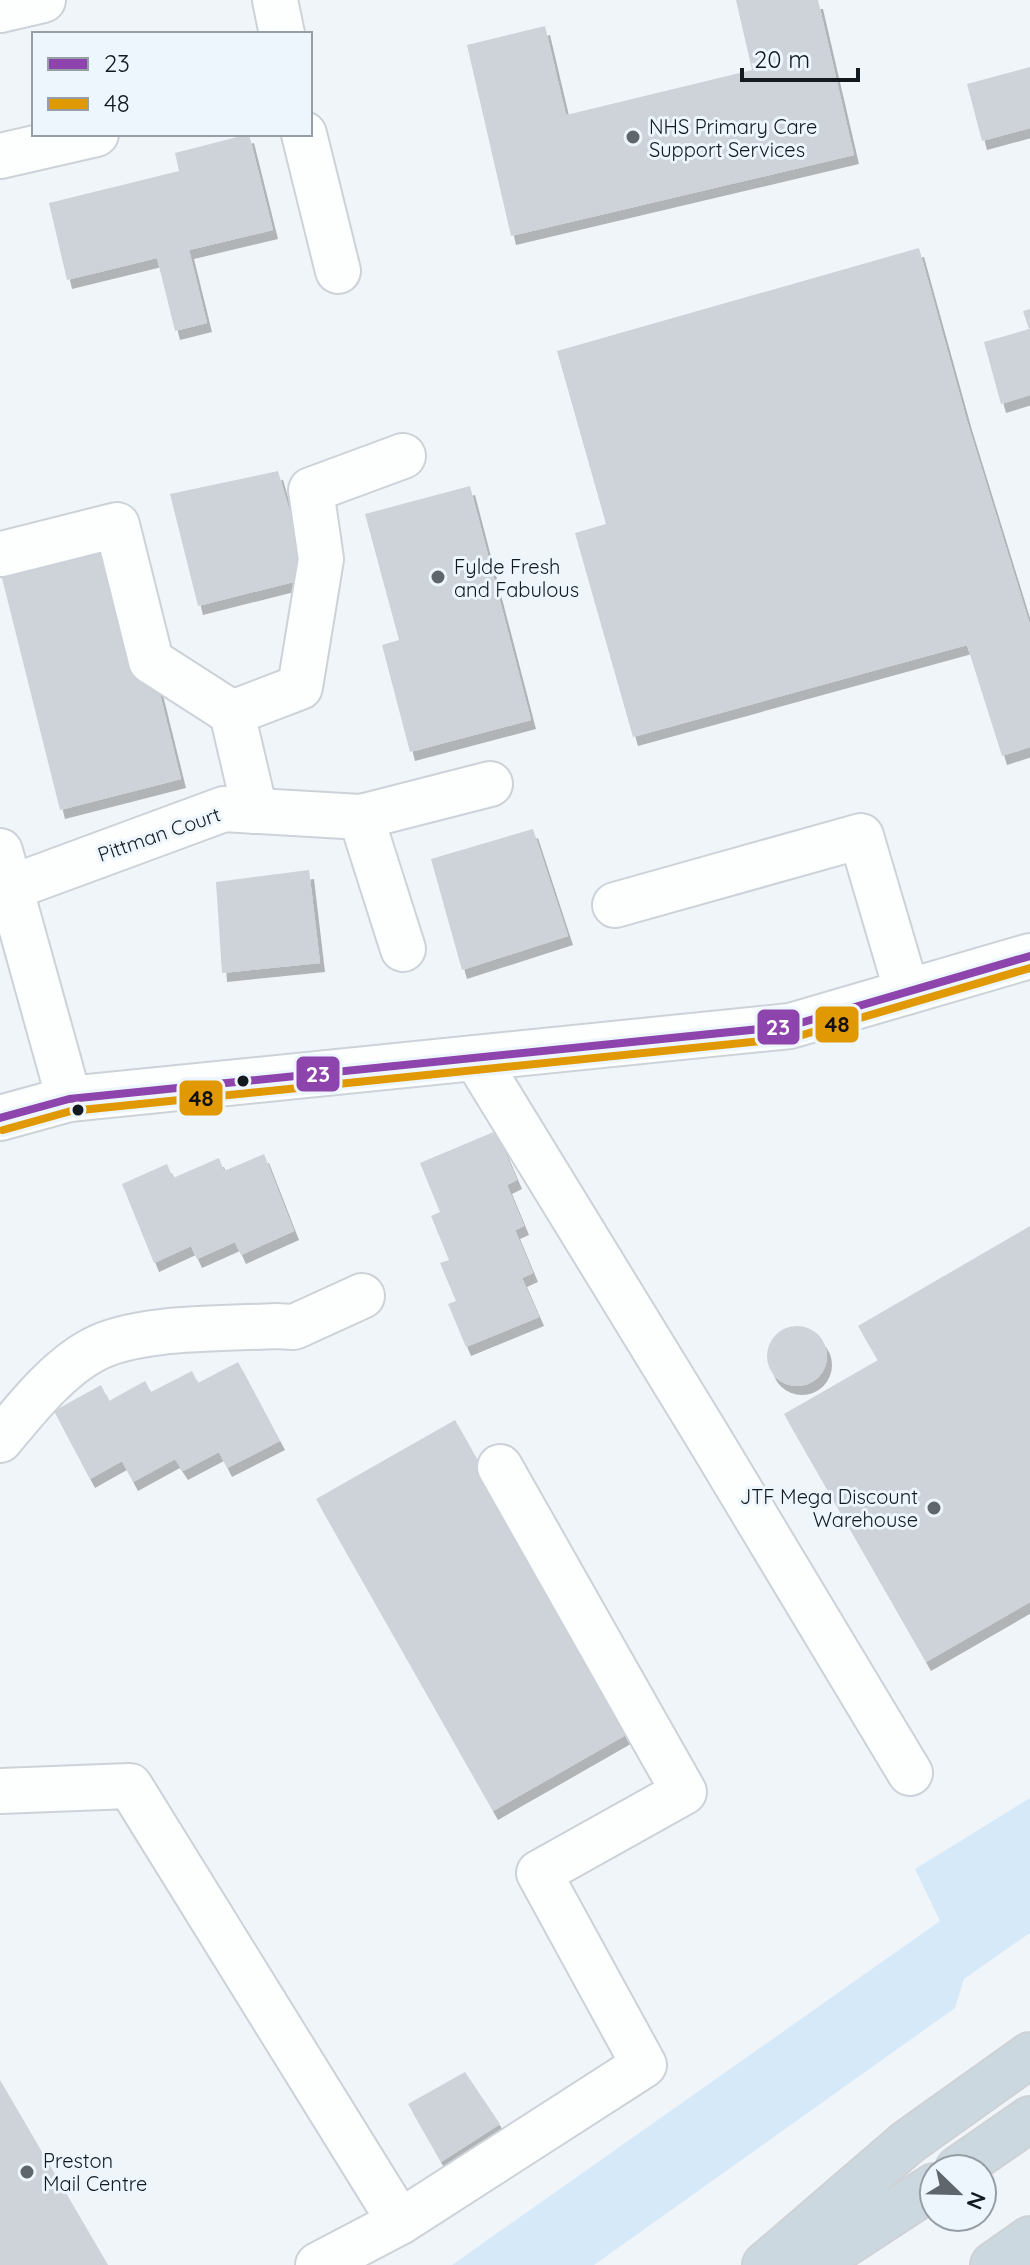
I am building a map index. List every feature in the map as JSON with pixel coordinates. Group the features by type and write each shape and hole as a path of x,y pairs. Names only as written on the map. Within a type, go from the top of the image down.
{"highway":[{"path":"765,2265 908,2142 1030,2055"},
{"path":"981,2153 1030,2119"},
{"path":"813,2265 918,2196"},
{"path":"993,2265 1030,2239"}],"street":[{"path":"0,10 43,0"},
{"path":"275,0 282,32"},
{"path":"0,156 87,136"},
{"path":"304,136 338,271"},
{"path":"232,713 300,687 321,559 311,490 403,456"},
{"path":"2,554 117,525 151,661 232,713 255,811"},
{"name":"Pittman Court","path":"69,1099 12,942 5,869 224,809 361,817 490,784"},
{"path":"361,817 403,949"},
{"path":"615,905 861,836 907,992"},
{"path":"0,1118 69,1099 790,1026 1030,956"},
{"path":"476,1058 910,1773"},
{"path":"0,1440 45,1387 91,1350 121,1338 294,1327 362,1296"},
{"path":"318,2265 400,2222 644,2065 539,1873 684,1792 500,1467"},
{"path":"0,1791 130,1786 400,2222"}],"shaded area":[{"path":"1030,1798 1030,1933 964,1979 955,2008 594,2265 452,2265 940,1921 915,1869"}],"building":[{"path":"736,0 818,0 854,155 511,236 467,45 545,26 566,115 752,70"},
{"path":"1030,67 1030,128 982,141 967,84"},
{"path":"250,136 273,230 189,250 207,323 175,331 157,258 67,280 49,203 179,171 175,153"},
{"path":"919,248 967,421 1030,625 1030,747 1002,756 967,645 633,737 575,533 606,524 557,351"},
{"path":"1030,309 1030,395 1001,404 984,342 1029,329 1023,311"},
{"path":"278,471 309,578 198,606 170,494"},
{"name":"Fylde Fresh and Fabulous","path":"470,486 531,720 410,752 382,645 399,640 365,514"},
{"path":"105,544 154,670 181,779 60,810 0,570"},
{"path":"533,829 568,936 462,970 431,859"},
{"path":"309,870 320,963 222,973 216,882"},
{"path":"496,1131 517,1180 507,1185 524,1226 515,1230 533,1273 522,1278 539,1317 466,1347 448,1304 456,1301 440,1263 449,1260 431,1216 440,1212 420,1163"},
{"path":"264,1154 294,1231 241,1255 235,1242 197,1259 191,1246 154,1263 122,1184 167,1164 173,1178 219,1158 224,1171"},
{"name":"JTF Mega Discount Warehouse","path":"1030,1226 1030,1602 926,1662 784,1414 878,1360 858,1326"},
{"path":"797,1326 818,1335 827,1356 818,1377 797,1386 776,1377 767,1356 776,1335"},
{"path":"238,1362 280,1441 227,1468 219,1452 183,1471 175,1459 133,1482 122,1461 90,1479 54,1411 101,1385 109,1401 145,1381 151,1392 192,1371 198,1383"},
{"path":"455,1420 631,1732 493,1811 316,1499"},
{"path":"465,2072 500,2124 441,2162 408,2104"},
{"name":"Preston Mail Centre","path":"0,2080 108,2265 0,2265"}],"transit line":[{"name":"23","path":"0,1118 69,1099 790,1026 1030,956"},
{"name":"48","path":"3,1130 71,1111 792,1038 1030,968"}],"place":[{"name":"NHS Primary Care Support Services","path":"633,137"},
{"name":"Fylde Fresh and Fabulous","path":"438,577"},
{"name":"JTF Mega Discount Warehouse","path":"934,1508"},
{"name":"Preston Mail Centre","path":"27,2172"}]}
